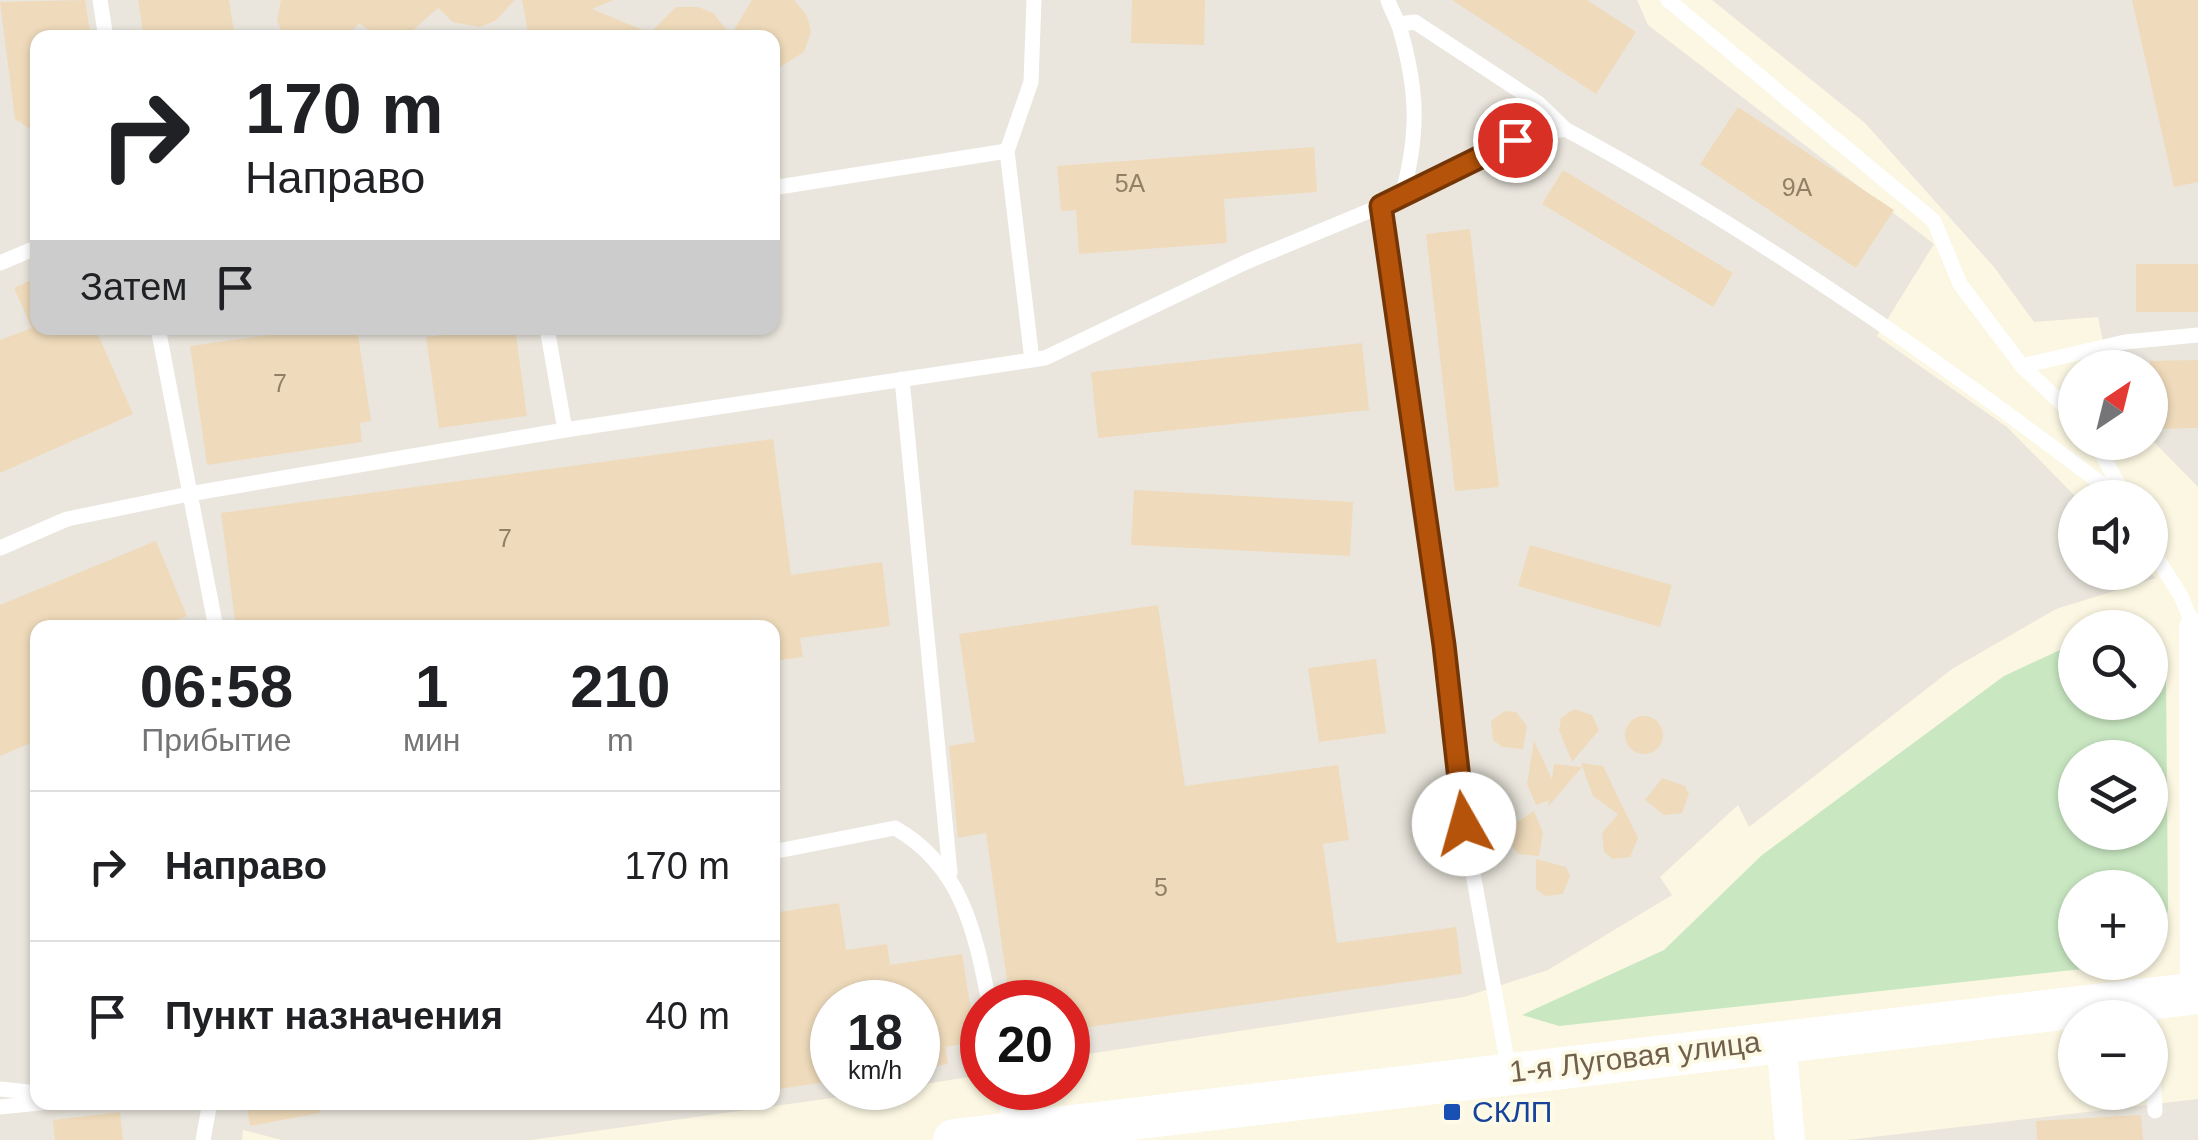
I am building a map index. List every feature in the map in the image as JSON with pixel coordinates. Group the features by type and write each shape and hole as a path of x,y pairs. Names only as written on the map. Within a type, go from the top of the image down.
{"main road":[{"name":"1-я Луговая улица","path":"954,1140 1009,1133 1084,1132 1510,1072 2196,993"}],"street":[{"path":"2196,628 2196,993"},
{"path":"1781,1040 1790,1140"}],"lane":[{"path":"100,0 105,30"},
{"path":"1032,360 1007,151 1031,82 1034,0"},
{"path":"1388,0 1399,24 1415,108 1416,147 1402,196"},
{"path":"1668,0 1934,221 1960,284 2022,366 2058,400"},
{"path":"1399,24 1415,22 1538,103 1565,129 1657,182 1868,318 2014,417 2098,480"},
{"path":"0,548 66,519 189,494 565,430 1045,358 1246,262 1381,206 1515,140 1565,129"},
{"path":"780,187 1007,151"},
{"path":"1381,206 1444,645 1464,824 1510,1072"},
{"path":"0,263 30,250"},
{"path":"159,335 214,620"},
{"path":"549,335 565,430"},
{"path":"2022,366 2125,342 2198,335"},
{"path":"902,379 950,873 977,939 985,980"},
{"path":"2168,575 2196,628"},
{"path":"780,850 895,828 914,839 950,873"},
{"path":"2149,998 2155,1111"},
{"path":"0,1090 30,1092"},
{"path":"0,1107 30,1104"},
{"path":"202,1140 208,1110"},
{"path":"1007,1110 1009,1133"}],"shaded area":[{"path":"0,0 1637,0 1648,25 1934,244 1877,336 2007,427 2059,480 2058,590 2117,590 2056,609 1952,669 1749,827 1738,805 1660,877 1672,895 1548,970 1464,997 1090,1054 1090,980 960,980 960,1078 940,1082 940,980 810,980 810,1101 780,1105 780,620 30,620 30,1110 746,1110 531,1140 282,1140 243,1130 242,1140 0,1140"},
{"path":"1712,0 2198,0 2198,487 2168,456 2168,350 2105,350 2098,317 2034,322 1994,267 1865,123"},
{"path":"2198,1099 2198,1140 1848,1140 2104,1110 2168,1110 2168,1103"}],"green space":[{"path":"2058,651 2058,720 2166,720 2167,740 2058,740 2058,850 2167,850 2168,870 2058,870 2058,972 1559,1026 1522,1015 1664,950 1762,855 2004,676"}],"building":[{"path":"85,0 90,30 30,30 30,129 15,119 0,2"},
{"path":"138,0 229,0 234,30 143,30"},
{"path":"281,0 515,0 495,21 480,27 453,22 438,8 413,30 369,30 359,23 352,30 281,30 277,20"},
{"path":"522,0 613,0 592,9 643,30 528,30"},
{"path":"752,0 794,0 807,16 811,32 804,52 780,67 780,30 734,30"},
{"path":"1132,0 1205,0 1204,45 1131,43"},
{"path":"1452,0 1587,0 1636,32 1596,94"},
{"path":"2132,0 2198,0 2198,182 2174,187"},
{"path":"676,7 698,7 713,13 727,30 653,30"},
{"path":"1738,107 1894,210 1856,268 1700,164"},
{"path":"1314,147 1317,192 1224,199 1227,243 1079,254 1076,210 1061,211 1057,166"},
{"path":"1563,170 1733,273 1713,307 1542,204"},
{"path":"1470,229 1499,487 1455,491 1426,234"},
{"path":"2136,264 2198,264 2198,312 2136,312"},
{"path":"30,281 30,324 14,288"},
{"path":"30,329 30,335 98,335 133,414 0,473 0,340"},
{"path":"268,335 358,335 371,421 360,423 362,442 207,465 190,346"},
{"path":"516,335 527,416 439,428 426,337"},
{"path":"1362,343 1369,410 1098,438 1091,372"},
{"path":"2198,360 2198,428 2168,429 2168,361"},
{"path":"773,439 791,575 882,562 890,626 800,638 803,657 780,660 780,620 235,620 221,513"},
{"path":"1134,490 1353,502 1350,556 1131,545"},
{"path":"156,541 187,616 178,620 30,620 30,743 0,756 0,605"},
{"path":"1530,545 1672,585 1660,627 1518,586"},
{"path":"1158,605 1185,786 1338,765 1349,840 1323,844 1337,943 1456,927 1462,974 1090,1027 1090,980 1007,980 986,833 958,838 949,746 975,742 959,634"},
{"path":"1376,659 1386,733 1319,742 1308,668"},
{"path":"1574,709 1592,715 1599,730 1572,762 1559,730 1561,718"},
{"path":"1505,711 1516,712 1527,726 1523,749 1502,747 1493,740 1491,721"},
{"path":"1644,716 1657,722 1663,735 1657,748 1644,754 1631,748 1625,735 1631,722"},
{"path":"1534,741 1552,779 1554,764 1582,767 1548,807 1549,800 1536,805 1527,784"},
{"path":"1581,763 1603,766 1638,838 1630,857 1613,859 1604,852 1602,833 1618,814 1593,796"},
{"path":"1662,778 1685,786 1689,794 1682,813 1664,815 1645,800"},
{"path":"1534,811 1543,833 1539,856 1518,854 1506,839 1508,828"},
{"path":"1536,859 1566,867 1570,876 1563,894 1545,896 1536,889"},
{"path":"839,903 846,950 887,944 890,965 962,954 966,980 960,980 960,1045 945,1047 948,1064 940,1065 940,980 810,980 810,1084 780,1089 780,912"},
{"path":"247,1110 320,1110 320,1113 250,1126"},
{"path":"120,1112 123,1140 55,1140 53,1120"},
{"path":"2141,1115 2143,1140 2037,1140 2036,1121"}],"place":[{"name":"СКЛП","path":"1452,1112"}],"route":[{"path":"1464,824 1444,645 1381,206 1515,140"}]}
